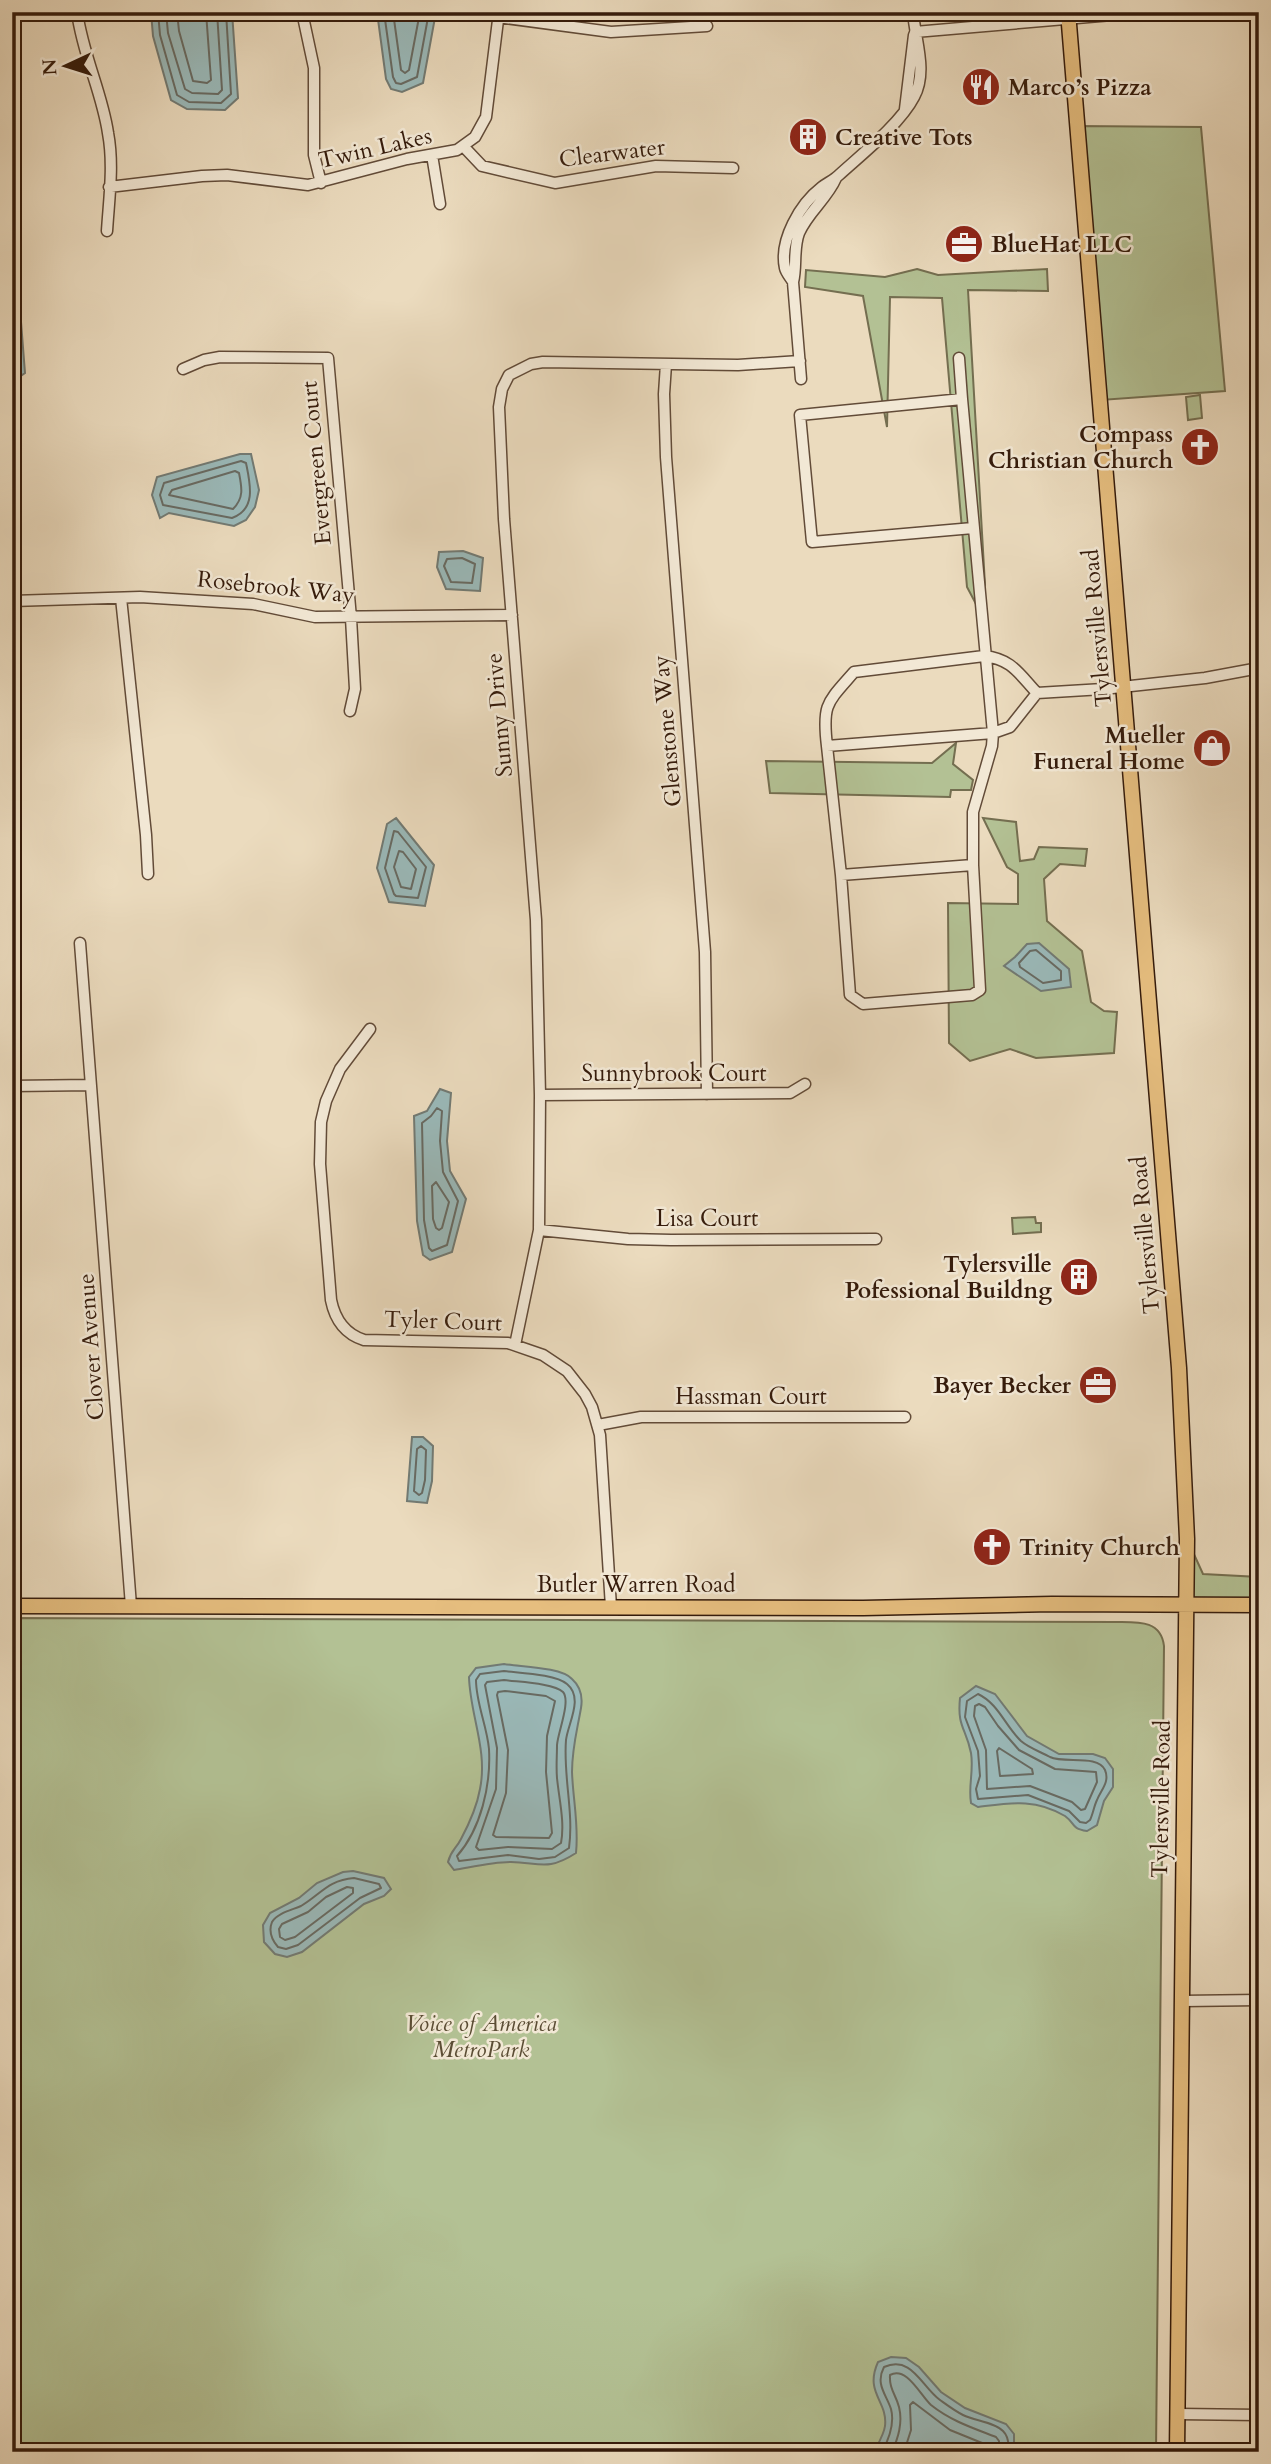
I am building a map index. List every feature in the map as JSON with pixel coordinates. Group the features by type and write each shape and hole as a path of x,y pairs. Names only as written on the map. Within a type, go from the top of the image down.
{"main road":[{"name":"Tylersville Road","path":"1066,14 1124,686 1186,1482 1177,2452"},
{"name":"Butler Warren Road","path":"12,1606 1259,1605"}],"street":[{"path":"77,12 86,60 109,136 107,231"},
{"path":"302,12 314,68 314,155 321,183"},
{"path":"801,379 793,282 785,269 786,247 791,229 802,209 821,187 836,178 887,131 914,97 920,73 921,53 915,32 914,12"},
{"path":"915,32 1066,14 1147,12"},
{"path":"1245,12 1259,16"},
{"path":"499,14 611,33 707,26"},
{"name":"Twin Lakes","path":"109,187 227,175 308,185 464,147 475,137 486,117 499,14"},
{"name":"Clearwater","path":"464,147 482,166 555,183 656,166 733,168"},
{"path":"432,155 440,204"},
{"name":"Evergreen Court","path":"183,369 220,357 328,358 351,618 355,689 350,711"},
{"path":"959,358 984,656 993,733 992,746 973,813 980,990 972,995 863,1004 850,995 841,875 824,716 832,698 854,672 984,656 1000,657 1010,663 1037,693"},
{"name":"Sunny Drive","path":"515,1345 539,1230 540,1095 536,920 499,451 499,407 502,389 509,375 531,364 543,362 738,365 800,361"},
{"name":"Glenstone Way","path":"666,364 666,457 705,952 707,1094"},
{"path":"962,399 800,415 812,542 973,528"},
{"path":"121,598 148,874"},
{"name":"Rosebrook Way","path":"12,601 182,599 253,604 315,617 512,615"},
{"path":"827,746 993,733 1010,727 1037,693 1228,675 1259,668"},
{"path":"841,875 973,865"},
{"name":"Clover Avenue","path":"80,943 131,1606"},
{"name":"Tyler Court","path":"370,1030 340,1069 326,1101 321,1122 320,1164 334,1314 346,1330 364,1340 515,1345 543,1355 567,1371 585,1394 598,1425 611,1607"},
{"name":"Sunnybrook Court","path":"540,1095 790,1093 805,1084"},
{"path":"12,1086 91,1085"},
{"name":"Lisa Court","path":"539,1230 628,1239 876,1239"},
{"name":"Hassman Court","path":"598,1425 642,1416 905,1418"},
{"path":"1182,2001 1259,2000"},
{"path":"1178,2414 1259,2416"}],"green space":[{"path":"1077,126 1201,127 1225,391 1101,400"},
{"path":"917,269 938,275 1047,269 1048,291 968,290 985,585 976,604 967,587 942,298 890,297 887,427 863,296 805,287 806,270 885,277"},
{"path":"1200,395 1202,418 1188,420 1186,397"},
{"path":"956,743 953,764 973,780 971,790 951,790 950,797 770,793 766,761 932,763"},
{"path":"983,818 1016,822 1020,861 1034,859 1039,847 1087,849 1085,866 1060,864 1044,879 1047,921 1082,951 1091,1002 1104,1011 1117,1012 1114,1053 1036,1058 1010,1049 970,1061 949,1043 948,903 1018,904 1018,874 1007,867"},
{"path":"1035,1217 1036,1223 1041,1223 1041,1232 1013,1234 1012,1218"},
{"path":"1187,1539 1203,1574 1259,1577 1259,1605 1187,1605"},
{"name":"Voice of America MetroPark","path":"12,1618 1124,1622 1153,1627 1158,1631 1164,1646 1156,2452 12,2452"}],"water":[{"path":"151,12 232,12 238,98 225,110 187,109 171,100 153,36"},
{"path":"377,12 436,12 423,83 402,92 391,89 386,79"},
{"path":"20,309 25,373 12,382 12,316"},
{"path":"240,454 251,454 259,490 255,507 246,520 234,526 169,513 160,518 152,495 157,477"},
{"path":"463,551 483,558 480,591 446,589 437,567 439,552"},
{"path":"396,818 434,865 425,906 389,902 377,868 387,824"},
{"path":"1039,943 1069,969 1071,987 1041,991 1004,966 1027,944"},
{"path":"440,1089 451,1093 447,1141 450,1171 466,1199 452,1252 430,1260 423,1255 417,1221 414,1116 427,1111"},
{"path":"412,1437 423,1437 433,1446 432,1481 427,1503 407,1501"},
{"path":"504,1664 559,1672 572,1679 579,1689 582,1704 572,1772 576,1853 558,1862 544,1865 504,1862 454,1870 448,1862 472,1815 482,1775 469,1677 476,1668"},
{"path":"976,1686 995,1694 1027,1736 1059,1754 1093,1754 1105,1758 1113,1769 1113,1787 1104,1801 1097,1825 1087,1831 1082,1830 1054,1810 1033,1804 1012,1803 978,1807 971,1803 971,1753 959,1708 960,1698"},
{"path":"353,1871 384,1878 391,1889 384,1896 364,1904 302,1952 287,1957 275,1954 264,1942 263,1925 270,1913 299,1898 317,1883 343,1872"},
{"path":"891,2357 906,2358 919,2367 941,2392 965,2408 1006,2424 1014,2434 1014,2452 874,2452 882,2436 885,2417 875,2389 874,2373 878,2362"}],"place":[{"name":"Marco’s Pizza","path":"981,87"},
{"name":"Creative Tots","path":"808,137"},
{"name":"BlueHat LLC","path":"964,244"},
{"name":"Compass Christian Church","path":"1200,447"},
{"name":"Mueller Funeral Home","path":"1212,748"},
{"name":"Tylersville Pofessional Buildng","path":"1079,1277"},
{"name":"Bayer Becker","path":"1098,1385"},
{"name":"Trinity Church","path":"992,1547"}]}
